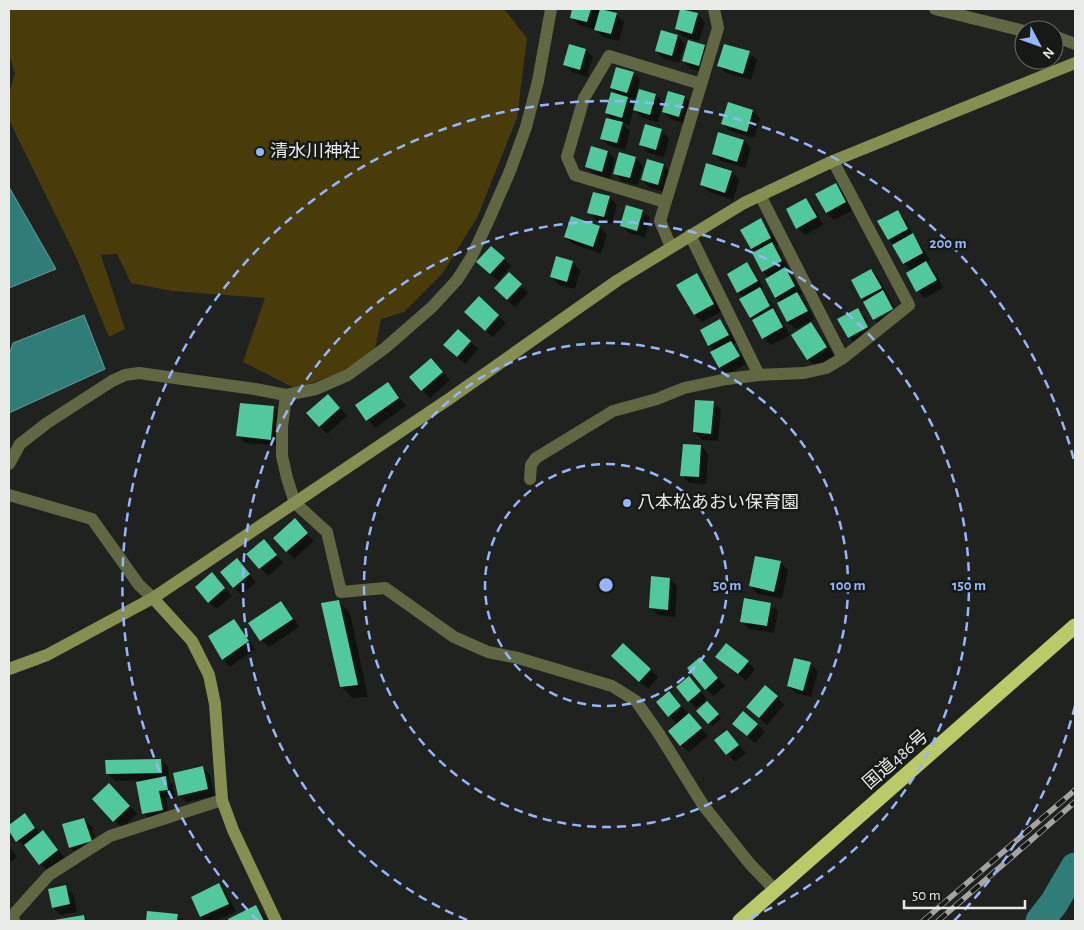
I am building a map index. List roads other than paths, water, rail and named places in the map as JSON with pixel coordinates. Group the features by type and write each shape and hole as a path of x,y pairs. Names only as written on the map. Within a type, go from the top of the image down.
{"highway":[{"name":"国道486号","path":"740,921 822,851 1075,626"}],"street":[{"path":"9,464 20,444 47,423 112,381 125,375 139,373 286,395 316,389 348,375 386,348 432,307 457,280 471,258 510,171 526,127 538,81 551,9"},
{"path":"671,247 660,221 718,28 714,9"},
{"path":"935,9 1014,29"},
{"path":"666,202 575,175 568,157 584,98 609,56 701,84"},
{"path":"9,669 47,655 153,598 449,399 618,280 744,203 833,161 1075,63"},
{"path":"530,479 531,465 536,458 613,410 657,399 684,388 759,375 804,373 826,368 843,358 909,305 833,161"},
{"path":"760,196 843,358"},
{"path":"690,235 759,375"},
{"path":"286,395 282,427 282,456 295,503 327,532 341,592 385,588 454,637 488,652 518,658 612,686 636,701 703,805 750,864 775,890"},
{"path":"9,495 92,519 139,585 192,641 209,674 215,704 222,800 233,830 276,921"},
{"path":"12,917 49,875 110,836 222,800"}],"water":[{"path":"9,187 56,269 9,288"},
{"path":"84,315 105,369 9,413 9,355 13,343"}],"waterway":[{"path":"1040,921 1054,903 1075,867"}],"railway":[{"path":"923,921 1075,790"},
{"path":"938,921 1075,802"}],"place":[{"name":"清水川神社","path":"260,152"},
{"name":"八本松あおい保育園","path":"627,503"}]}
